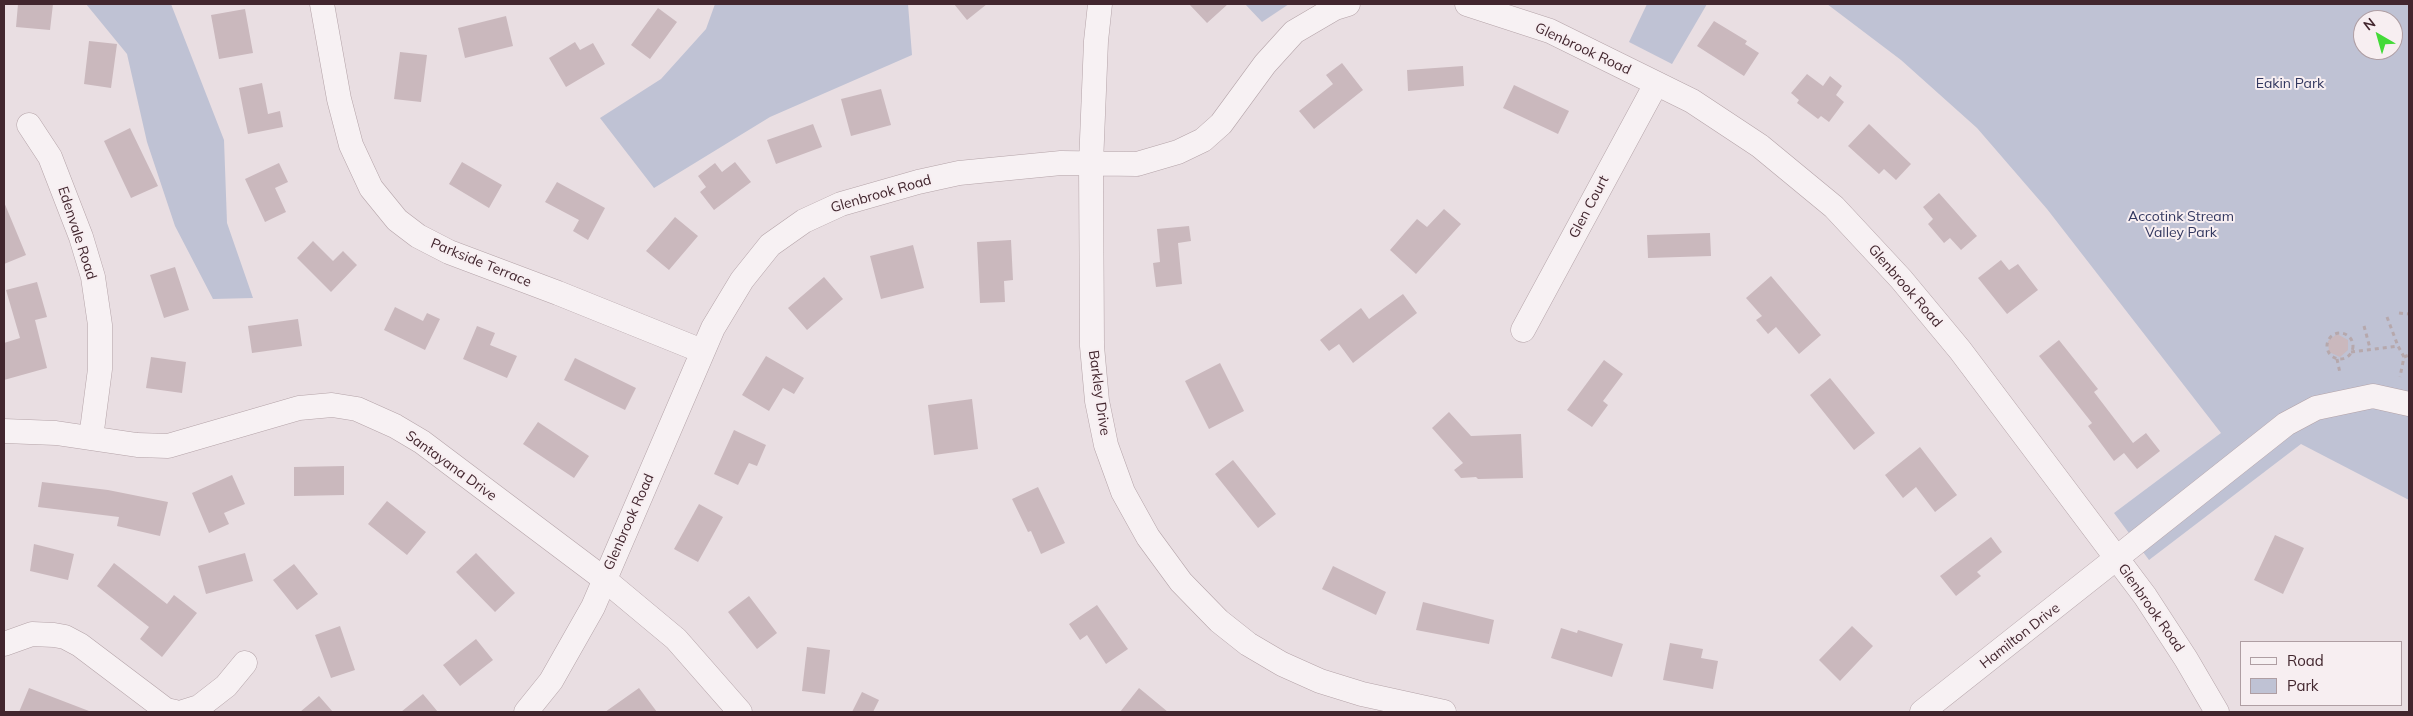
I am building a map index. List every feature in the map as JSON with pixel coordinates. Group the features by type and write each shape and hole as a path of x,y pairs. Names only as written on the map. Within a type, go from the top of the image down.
{"street":[{"name":"Parkside Terrace","path":"322,4 339,99 352,145 371,188 397,220 418,236 449,252 558,293 702,351"},
{"name":"Barkley Drive","path":"1100,4 1096,41 1091,164 1092,346 1097,401 1106,445 1123,492 1148,537 1181,582 1201,604 1248,644 1282,664 1320,681 1362,694 1444,712"},
{"name":"Glenbrook Road","path":"526,712 556,673 593,607 713,328 758,258 780,238 819,213 841,204 959,173 1061,164 1137,164 1178,152 1203,140 1221,124 1265,64 1294,32 1335,8 1348,4"},
{"name":"Glenbrook Road","path":"1467,4 1550,31 1592,50 1718,116 1804,180 1862,235 1960,350 2116,558 2170,634 2217,712"},
{"name":"Glen Court","path":"1523,330 1656,84"},
{"name":"Edenvale Road","path":"29,125 50,157 81,237 93,277 100,325 100,368 91,438"},
{"name":"Hamilton Drive","path":"1922,712 2094,578 2116,558 2286,424 2316,408 2374,396 2409,404"},
{"name":"Santayana Drive","path":"4,431 18,430 136,445 168,446 299,408 332,406 358,409 422,442 604,579 676,639 740,712"},
{"path":"4,644 32,634 54,634 65,637 80,644 166,710 175,712"},
{"path":"183,712 199,708 226,686 245,663"}],"path":[{"path":"2399,313 2409,314"},
{"path":"2387,318 2404,357 2400,377"},
{"path":"2364,326 2370,348"},
{"path":"2351,352 2352,344 2348,337 2341,334 2333,336 2327,347 2330,355 2338,359 2346,357 2351,352 2370,348 2398,346"},
{"path":"2404,357 2409,355"},
{"path":"2338,359 2340,373"}],"green space":[{"path":"86,4 171,4 224,140 227,223 253,298 213,299 175,226 147,142 127,54"},
{"path":"715,4 908,4 912,55 770,117 654,188 600,118 661,79 706,29"},
{"path":"1245,4 1289,4 1262,22"},
{"path":"1647,4 1707,4 1672,64 1629,42"},
{"path":"1827,4 2409,4 2409,500 2301,444 2149,560 2114,513 2221,433 2047,209 1977,128 1901,60"}],"building":[{"path":"18,4 53,4 50,30 16,27"},
{"path":"954,4 987,4 967,20"},
{"path":"1189,4 1228,4 1207,23"},
{"path":"658,8 677,22 650,59 631,45"},
{"path":"245,9 253,53 219,59 211,15"},
{"path":"506,16 513,46 465,58 458,28"},
{"path":"1714,21 1747,41 1745,44 1759,53 1744,76 1697,46"},
{"path":"89,41 117,44 111,88 84,84"},
{"path":"575,42 580,50 593,43 605,64 566,87 549,58"},
{"path":"400,52 427,55 421,102 394,99"},
{"path":"1342,63 1363,90 1314,129 1299,111 1333,84 1326,75"},
{"path":"1463,66 1464,86 1408,91 1407,70"},
{"path":"1807,74 1823,86 1830,76 1842,86 1836,95 1844,102 1829,122 1821,116 1818,119 1797,103 1799,100 1791,93"},
{"path":"262,83 268,114 280,111 283,127 248,134 239,88"},
{"path":"1514,85 1569,111 1558,134 1503,108"},
{"path":"881,89 891,125 851,136 841,99"},
{"path":"813,124 822,147 776,164 767,140"},
{"path":"1869,124 1911,164 1896,180 1884,169 1879,174 1848,146"},
{"path":"130,128 158,186 131,198 104,141"},
{"path":"462,162 502,185 489,208 449,184"},
{"path":"735,162 751,182 714,210 700,192 706,187 698,176 715,163 722,172"},
{"path":"279,163 288,182 275,188 286,212 265,222 245,179"},
{"path":"557,182 605,208 588,240 573,231 579,220 545,202"},
{"path":"1939,193 1977,236 1961,250 1950,238 1944,243 1928,224 1933,219 1923,207"},
{"path":"4,202 26,255 4,264"},
{"path":"1444,209 1461,224 1416,274 1390,250 1417,219 1427,227"},
{"path":"675,217 698,236 669,270 646,251"},
{"path":"1189,226 1191,241 1178,243 1182,284 1156,287 1153,263 1160,262 1157,229"},
{"path":"1710,233 1711,256 1648,258 1647,235"},
{"path":"1011,240 1013,280 1004,281 1005,302 980,303 977,242"},
{"path":"313,241 333,261 343,251 357,265 331,292 297,258"},
{"path":"913,245 924,288 881,299 870,256"},
{"path":"2001,260 2009,270 2018,264 2038,290 2007,314 1978,278"},
{"path":"175,267 189,310 164,318 150,275"},
{"path":"1771,276 1821,335 1799,354 1776,327 1768,334 1756,320 1762,316 1746,298"},
{"path":"824,277 843,299 807,330 788,308"},
{"path":"37,282 47,317 35,320 47,368 4,380 4,343 20,338 6,290"},
{"path":"1403,294 1417,313 1353,363 1339,344 1329,351 1320,340 1361,308 1369,319"},
{"path":"395,307 423,321 427,313 440,319 425,350 384,330"},
{"path":"298,319 302,346 252,353 248,326"},
{"path":"477,326 495,333 490,345 517,356 507,378 463,359"},
{"path":"2337,334 2348,340 2348,350 2340,357 2329,352 2328,341"},
{"path":"2059,340 2098,389 2094,392 2133,443 2146,433 2160,451 2137,469 2124,453 2114,461 2088,426 2092,423 2039,356"},
{"path":"766,356 804,378 794,394 783,388 769,411 742,395"},
{"path":"151,357 186,362 182,393 146,388"},
{"path":"575,358 636,388 625,410 564,380"},
{"path":"1604,360 1623,374 1603,401 1608,405 1592,427 1567,410"},
{"path":"1220,363 1244,411 1209,429 1185,381"},
{"path":"1830,378 1875,433 1854,450 1810,395"},
{"path":"972,399 978,449 934,455 928,405"},
{"path":"1449,412 1471,436 1521,434 1523,478 1461,478 1454,470 1463,463 1432,428"},
{"path":"538,422 589,456 574,478 523,444"},
{"path":"734,430 766,445 757,466 749,463 738,485 714,474"},
{"path":"1920,447 1957,495 1935,512 1916,487 1903,498 1885,475"},
{"path":"1233,460 1276,514 1258,528 1215,474"},
{"path":"344,466 344,495 294,496 294,467"},
{"path":"232,475 245,504 224,513 229,524 209,533 192,493"},
{"path":"42,482 108,490 168,502 160,536 117,526 119,517 38,507"},
{"path":"1038,487 1065,543 1041,554 1031,531 1028,532 1012,499"},
{"path":"387,501 426,532 407,555 368,524"},
{"path":"699,504 723,517 698,562 674,549"},
{"path":"2275,535 2304,548 2283,594 2254,580"},
{"path":"1991,537 2002,552 1977,572 1981,576 1956,596 1940,576"},
{"path":"34,544 74,554 68,580 30,571"},
{"path":"245,553 253,581 206,594 198,566"},
{"path":"476,553 515,593 495,612 456,572"},
{"path":"114,563 167,604 174,595 197,613 162,657 140,639 149,627 97,586"},
{"path":"294,564 318,594 297,610 273,580"},
{"path":"1333,566 1386,592 1376,615 1322,589"},
{"path":"749,596 777,633 757,649 728,612"},
{"path":"1423,602 1494,620 1489,644 1416,630"},
{"path":"1097,605 1128,649 1106,664 1087,635 1080,640 1069,624"},
{"path":"340,626 355,670 331,678 315,635"},
{"path":"1852,626 1873,646 1840,681 1819,660"},
{"path":"1561,628 1577,633 1578,630 1623,644 1612,677 1551,658"},
{"path":"476,639 493,660 460,686 443,665"},
{"path":"1670,643 1703,649 1701,658 1718,661 1713,689 1663,680"},
{"path":"807,647 830,650 825,694 802,691"},
{"path":"29,688 89,711 89,712 19,712"},
{"path":"639,688 657,712 605,712"},
{"path":"1139,688 1168,712 1120,712"},
{"path":"862,692 879,700 873,712 852,712"},
{"path":"423,694 438,712 401,712"},
{"path":"319,696 333,712 300,712"}],"park label":[{"name":"Eakin Park","path":"2290,84"},
{"name":"Accotink Stream Valley Park","path":"2181,226"}]}
